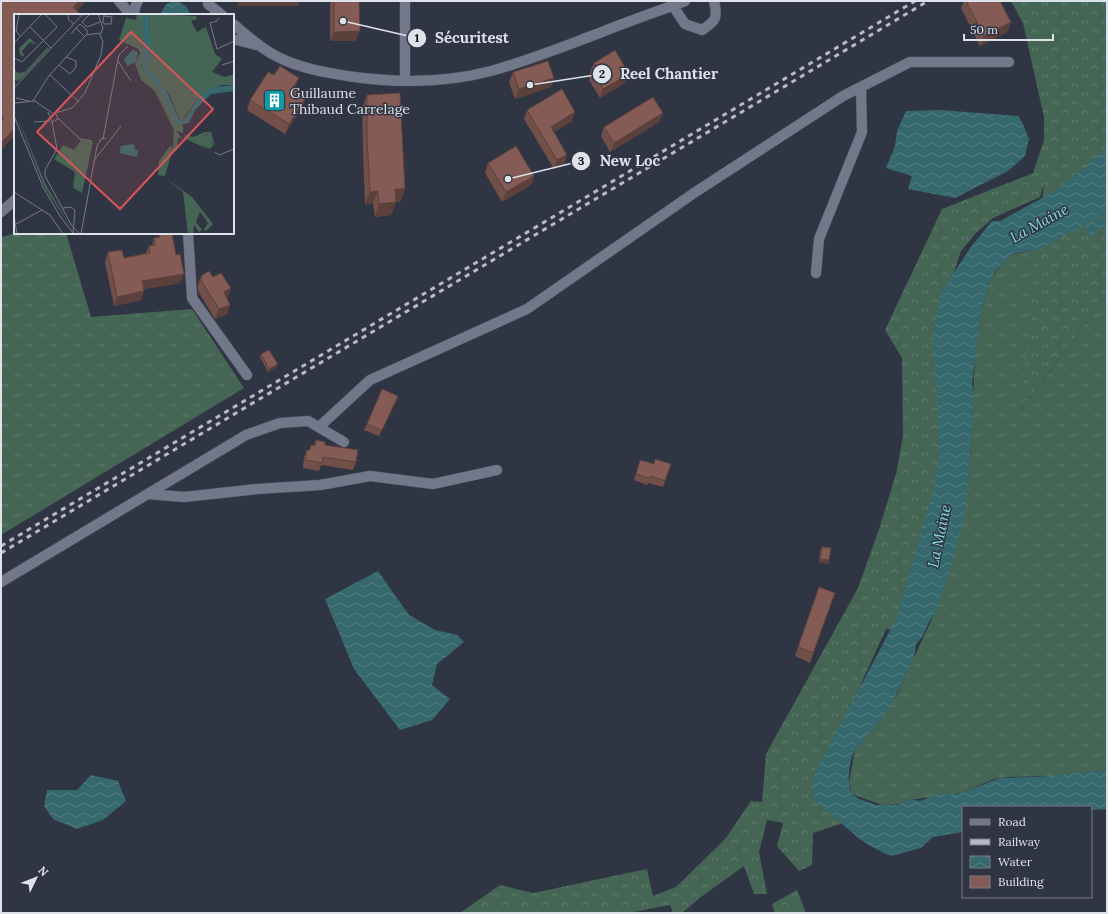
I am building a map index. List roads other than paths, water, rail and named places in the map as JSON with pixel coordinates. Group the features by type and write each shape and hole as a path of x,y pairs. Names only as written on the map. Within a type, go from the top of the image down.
{"street":[{"path":"119,1 130,14"},
{"path":"134,14 138,1"},
{"path":"404,1 405,81"},
{"path":"234,25 260,46 280,58 328,73 376,80 405,81 461,76 490,71 545,53 685,1"},
{"path":"673,6 685,24 702,30 713,23 717,12 714,1"},
{"path":"208,2 210,14"},
{"path":"208,2 221,14"},
{"path":"234,39 260,46"},
{"path":"319,427 370,380 527,309 694,194 843,96 910,62 1009,62"},
{"path":"816,274 819,239 862,132 861,87"},
{"path":"1,212 14,201"},
{"path":"188,234 192,298 247,375"},
{"path":"1,582 246,435 280,423 308,421 344,442"},
{"path":"148,494 184,497 257,489 320,485 370,476 433,484 497,470"}],"water":[{"path":"174,1 185,5 190,14 161,14 166,4"},
{"path":"940,110 1018,116 1029,139 1025,156 1008,171 955,198 908,189 912,176 886,168 895,146 897,131 906,111"},
{"name":"La Maine","path":"1107,148 1107,212 1040,249 1012,254 991,278 981,311 972,384 974,394 964,519 950,570 937,610 928,624 923,636 916,644 914,658 891,705 853,754 849,772 849,784 852,794 859,799 876,805 898,805 911,799 919,801 923,800 936,794 959,794 1000,778 1037,777 1107,770 1107,809 1092,810 1092,806 962,806 962,832 933,837 921,848 891,856 861,840 817,803 813,794 814,775 896,619 933,493 939,458 937,391 933,334 941,293 970,248 992,221 1000,221 1057,190"},
{"path":"1107,214 1107,224 1090,236 1084,227"},
{"path":"378,571 409,615 435,630 457,635 464,642 437,664 432,685 450,699 432,720 400,730 354,669 325,599"},
{"path":"91,775 118,781 126,801 103,820 77,829 53,819 44,806 47,790 77,790"}],"railway":[{"path":"1,546 915,1"},
{"path":"1,553 928,1"}],"place":[{"name":"Sécuritest","path":"343,21"},
{"name":"Reel Chantier","path":"530,85"},
{"name":"Guillaume Thibaud Carrelage","path":"274,101"},
{"name":"New Loc","path":"508,179"}]}
